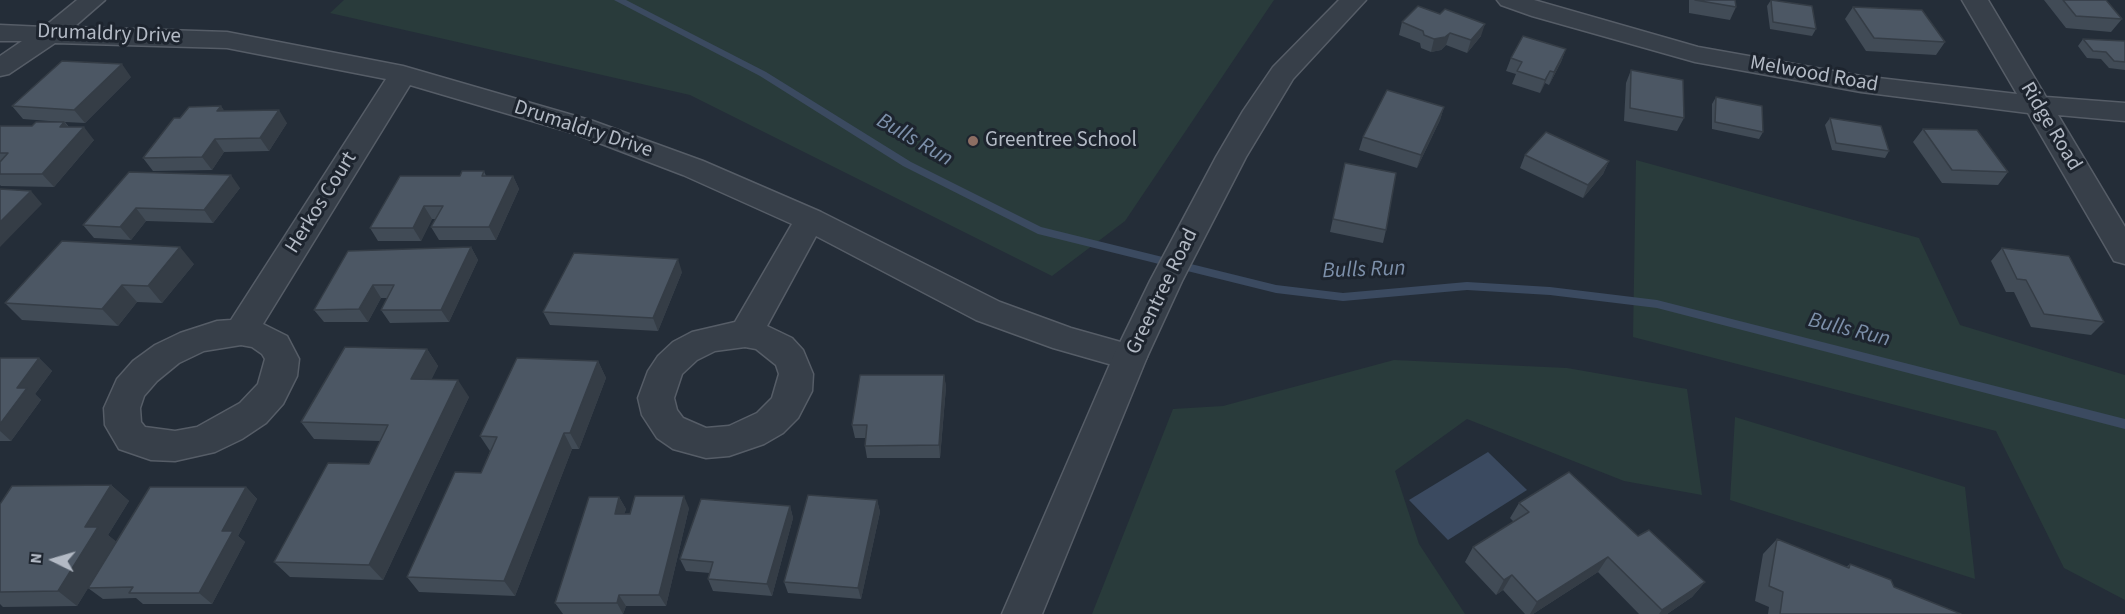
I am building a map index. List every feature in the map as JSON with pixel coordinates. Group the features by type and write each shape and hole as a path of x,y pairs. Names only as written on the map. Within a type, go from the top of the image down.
{"street":[{"path":"0,68 52,33 92,0"},
{"name":"Greentree Road","path":"1022,614 1130,357 1188,238 1257,111 1283,73 1353,0"},
{"name":"Melwood Road","path":"1510,0 1541,11 1695,54 1861,84 2037,105 2125,112"},
{"name":"Ridge Road","path":"1975,0 2125,253"},
{"name":"Drumaldry Drive","path":"0,33 227,40 403,74 583,127 693,168 810,220 988,311 1065,339 1130,357"},
{"name":"Herkos Court","path":"241,332 403,74"},
{"path":"746,334 810,220"}],"shaded area":[{"name":"Greentree School","path":"344,0 1274,0 1125,221 1052,276 690,95 330,13"},
{"path":"1636,160 1919,238 1960,325 2125,375 2125,600 2064,568 1996,431 1633,337"},
{"path":"1394,360 1567,368 1687,389 1702,495 1624,481 1467,419 1395,471 1419,544 1465,614 1092,614 1173,409 1223,406"},
{"path":"1735,417 1965,487 1975,579 1730,500"}],"water":[{"path":"1488,452 1527,490 1448,540 1409,500"}],"building":[{"path":"1695,0 1735,0 1736,7"},
{"path":"1771,0 1812,6 1816,29 1773,22"},
{"path":"2063,0 2106,0 2122,19 2076,16"},
{"path":"1418,6 1440,14 1445,9 1485,24 1471,40 1450,33 1445,37 1434,39 1424,35 1423,31 1402,22"},
{"path":"1853,7 1922,10 1945,42 1874,38"},
{"path":"1523,36 1566,49 1554,72 1550,71 1545,80 1517,71 1522,62 1511,58"},
{"path":"2083,39 2125,41 2125,62 2114,61 2106,52 2093,51"},
{"path":"62,61 122,64 74,110 12,106"},
{"path":"1631,70 1683,80 1684,118 1630,108"},
{"path":"1387,90 1444,107 1421,155 1363,137"},
{"path":"1716,97 1762,106 1763,132 1715,122"},
{"path":"221,106 217,111 279,110 260,138 215,139 202,157 143,158 174,118 180,118 189,107"},
{"path":"1830,118 1881,126 1889,151 1836,143"},
{"path":"36,122 64,122 60,127 84,127 42,174 0,174 0,162 8,153 0,153 0,126 32,126"},
{"path":"1923,129 1977,130 2008,172 1952,170"},
{"path":"1546,132 1609,161 1588,185 1525,155"},
{"path":"1345,163 1396,173 1386,230 1333,219"},
{"path":"462,171 484,171 482,176 513,176 489,227 431,227 443,206 424,206 413,228 370,228 400,176 460,176"},
{"path":"129,172 231,175 204,210 136,208 120,227 83,225"},
{"path":"0,189 31,191 0,222"},
{"path":"62,241 180,247 148,286 122,285 102,309 5,303"},
{"path":"471,247 441,310 381,310 394,285 373,285 359,309 314,310 348,251"},
{"path":"2002,248 2069,256 2104,322 2044,314 2026,280 2017,279"},
{"path":"574,253 678,259 653,318 543,312"},
{"path":"345,347 427,349 411,379 458,380 369,565 274,562 328,463 369,464 388,425 301,422"},
{"path":"0,358 39,358 17,388 27,388 0,424"},
{"path":"517,358 598,361 570,433 564,433 504,581 407,577 455,472 481,473 497,437 480,436"},
{"path":"860,375 944,375 939,445 865,446 867,425 852,425"},
{"path":"1569,472 1638,536 1649,530 1705,582 1662,610 1608,557 1537,602 1512,575 1504,580 1473,547 1529,512 1519,503"},
{"path":"111,485 85,527 98,527 58,591 0,592 0,504 12,486"},
{"path":"150,487 246,487 222,531 233,531 199,593 129,593 133,587 88,588"},
{"path":"808,495 877,500 858,588 784,582"},
{"path":"635,496 684,496 659,595 619,595 617,603 555,603 589,497 619,497 615,514 630,514"},
{"path":"701,499 790,506 767,584 708,579 713,562 680,559"},
{"path":"1777,539 1849,568 1850,564 1891,580 1894,587 1961,614 1780,614 1783,592 1769,586"}],"waterway":[{"name":"Bulls Run","path":"619,0 763,74 907,164 1038,230 1276,289 1343,297 1467,286 1550,291 1657,304 2125,424"}],"place":[{"name":"Greentree School","path":"973,141"}]}
